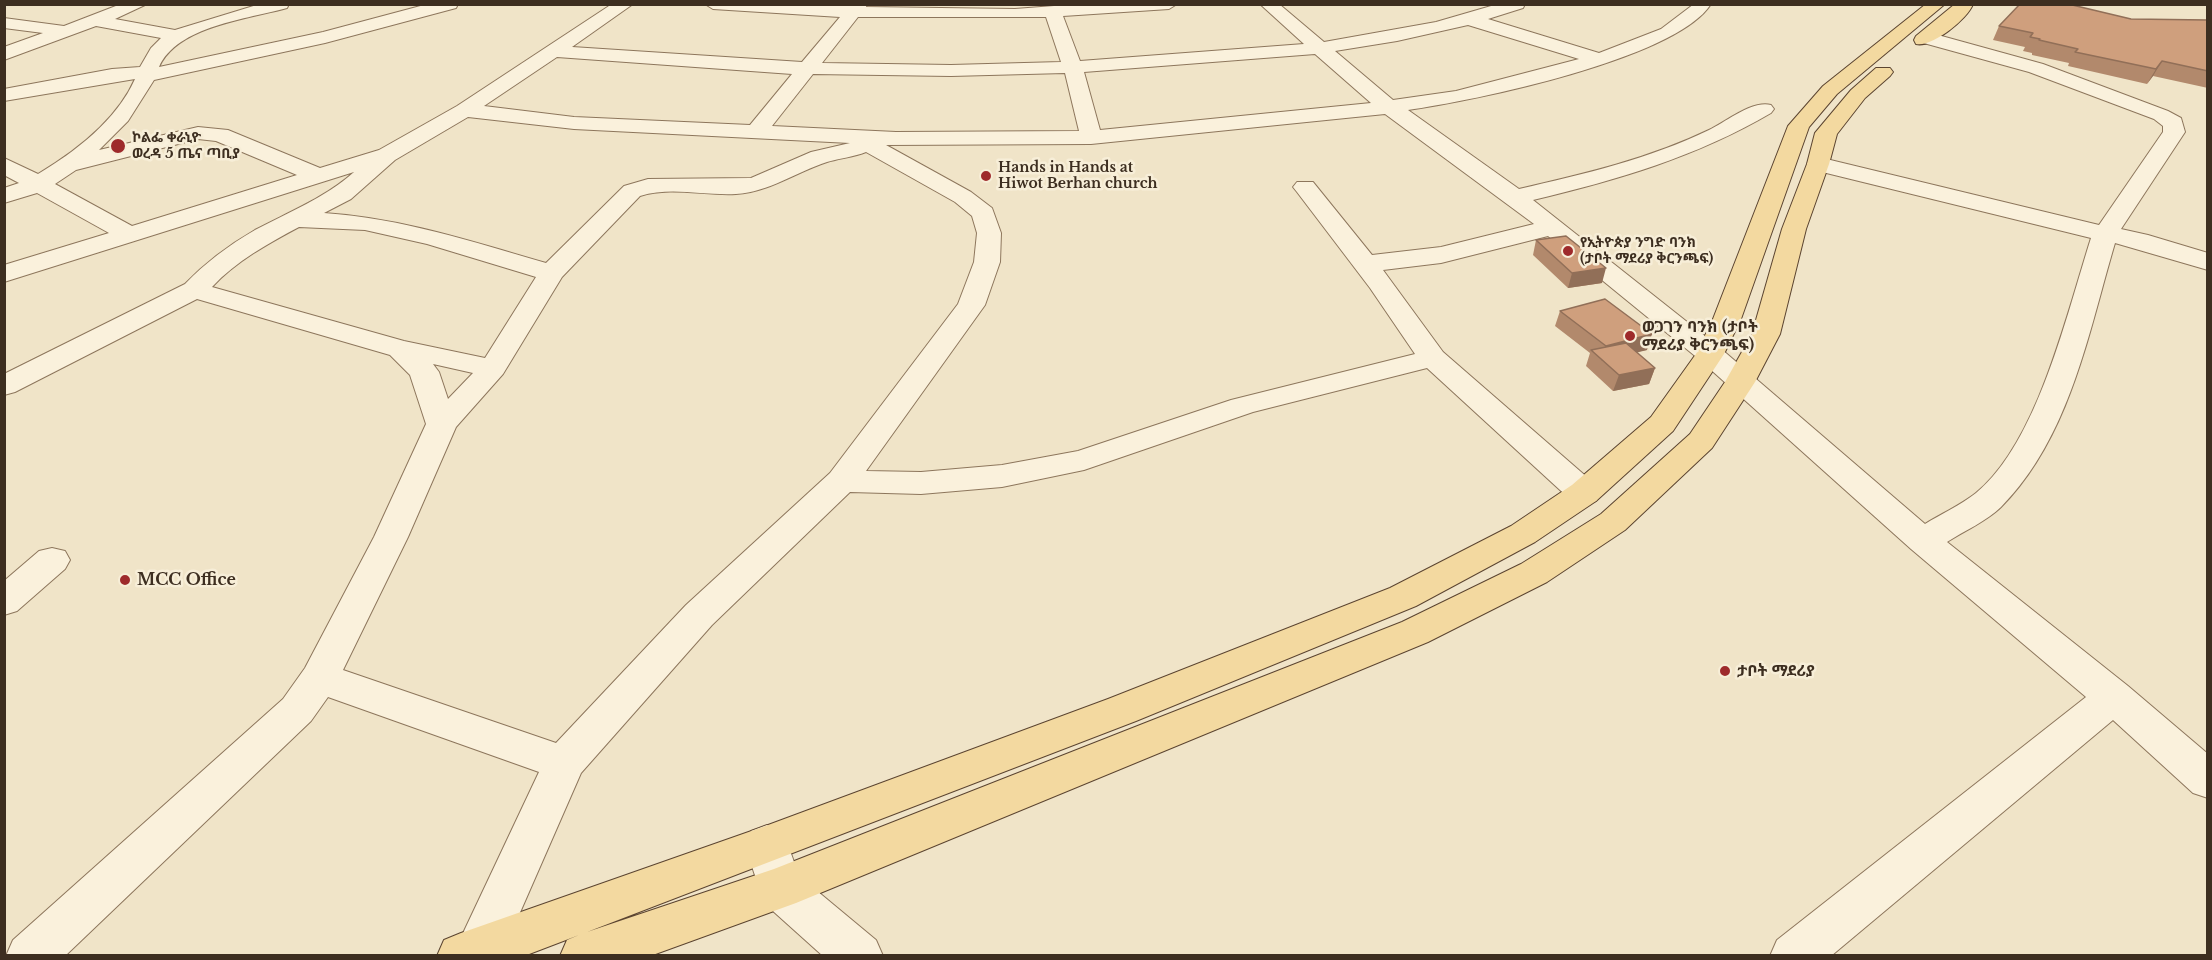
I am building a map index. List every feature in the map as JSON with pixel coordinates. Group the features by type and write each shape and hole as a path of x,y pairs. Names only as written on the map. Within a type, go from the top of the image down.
{"main road":[{"path":"584,956 773,867 1122,710 1403,597 1523,534 1584,493 1662,424 1710,354 1732,308 1799,126 1830,90 1937,4"},
{"path":"471,951 773,867 1415,632 1534,573 1613,522 1701,441 1740,382 1766,334 1794,229 1818,164 1826,133 1858,94 1962,10 1964,4"}],"street":[{"path":"4,54 139,4"},
{"path":"4,196 40,183 69,164 96,141 139,91 157,52 178,36 281,4"},
{"path":"46,67 112,75 145,74 325,37 450,4"},
{"path":"4,386 195,290 212,271 261,237 343,194 387,155 464,110 625,4"},
{"path":"713,4 1053,13 1168,4"},
{"path":"1268,4 1389,107 1554,227 1710,354 1923,541 2204,772"},
{"path":"553,51 673,64 808,69 1074,70 1318,48 1472,20 1517,4"},
{"path":"464,110 574,123 756,132 883,142 1091,137 1389,107 1457,97 1600,59 1667,33 1697,13 1703,4"},
{"path":"756,132 856,8"},
{"path":"1053,13 1074,70 1091,137"},
{"path":"1472,20 1600,59"},
{"path":"96,21 178,36"},
{"path":"4,23 66,31"},
{"path":"1923,541 1988,500 2018,464 2053,403 2105,234 2174,132 2173,123 2161,115 2036,68 1927,38"},
{"path":"4,62 26,64"},
{"path":"4,95 112,75"},
{"path":"1515,197 1646,164 1696,146 1764,109"},
{"path":"69,164 198,133 220,135 318,175"},
{"path":"30,956 297,711 320,678 391,537 442,424 493,368 551,273 632,191 648,186 697,184 735,187 756,184 819,157 883,142"},
{"path":"471,951 564,763 699,615 842,482 971,305 987,262 989,233 983,213 963,197 911,170 883,142"},
{"path":"4,274 387,155"},
{"path":"1818,164 2105,234 2139,240 2208,262"},
{"path":"4,165 129,234"},
{"path":"1305,187 1365,264 1405,288 1432,358 1584,493"},
{"path":"343,194 365,224"},
{"path":"294,219 365,224 433,238 551,273"},
{"path":"1365,264 1441,255 1554,227"},
{"path":"1405,288 1426,273 1441,255"},
{"path":"195,290 400,349 493,368"},
{"path":"400,349 424,372 442,424"},
{"path":"842,482 921,483 990,477 1084,460 1242,406 1432,358"},
{"path":"4,602 52,560"},
{"path":"320,678 564,763"},
{"path":"1794,956 2114,697"},
{"path":"773,867 859,956"}],"building":[{"path":"2020,4 2068,4 2131,19 2208,20 2208,71 2162,61 2156,69 2075,52 2078,49 2030,37 2033,33 1999,26"},
{"path":"1566,236 1606,268 1572,273 1536,240"},
{"path":"1605,299 1652,334 1606,346 1560,311"},
{"path":"1626,343 1655,368 1619,375 1591,350"}],"place":[{"name":"ኮልፌ ቀራኒዮ ወረዳ 5 ጤና ጣቢያ","path":"118,146"},
{"name":"Hands in Hands at Hiwot Berhan church","path":"986,176"},
{"name":"የኢትዮጵያ ንግድ ባንክ (ታቦት ማደሪያ ቅርንጫፍ)","path":"1568,251"},
{"name":"ወጋገን ባንክ (ታቦት ማደሪያ ቅርንጫፍ)","path":"1630,336"},
{"name":"MCC Office","path":"125,580"},
{"name":"ታቦት ማደሪያ","path":"1725,671"}]}
